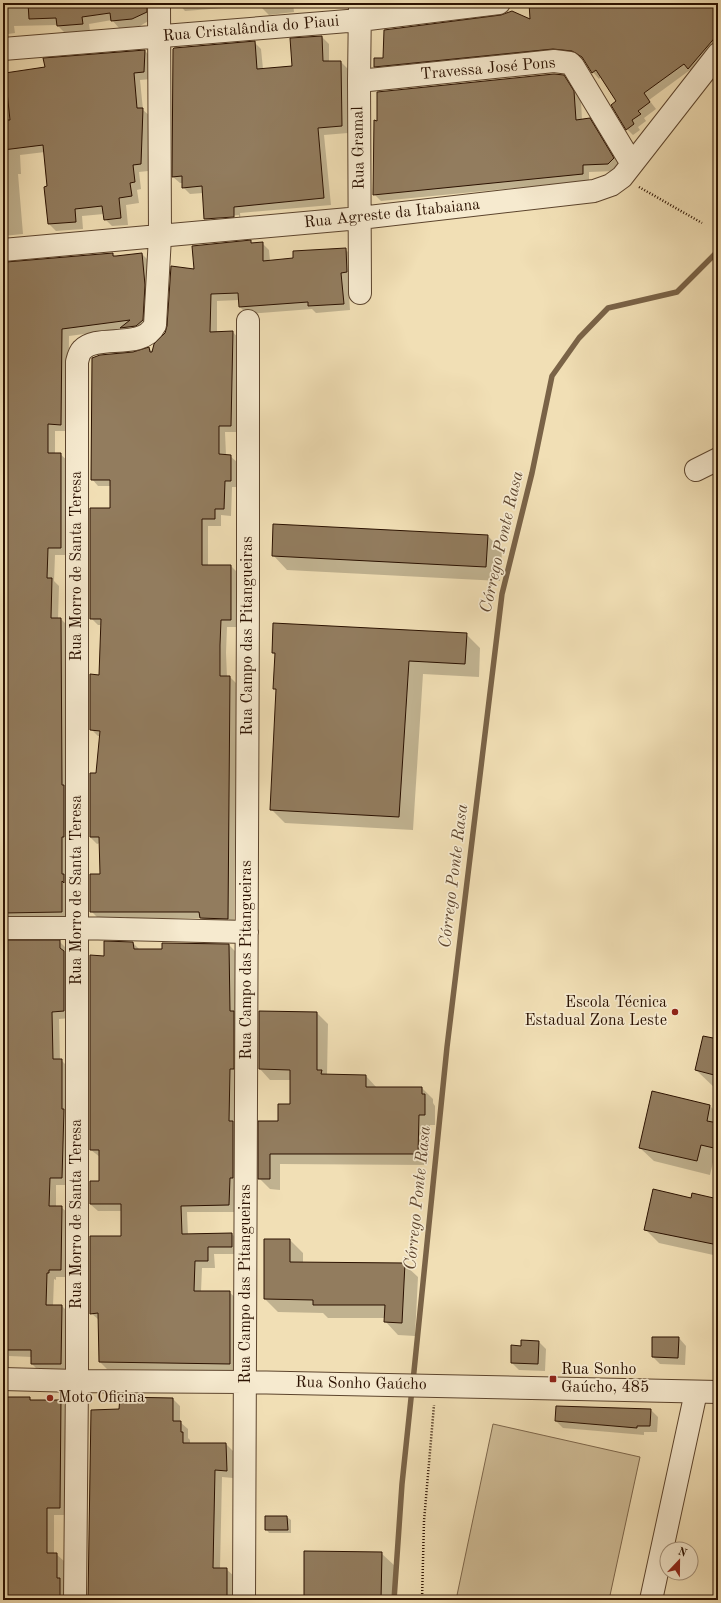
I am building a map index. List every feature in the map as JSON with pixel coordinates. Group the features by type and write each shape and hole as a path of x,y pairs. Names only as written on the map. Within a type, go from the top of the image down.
{"street":[{"name":"Rua Morro de Santa Teresa","path":"75,1600 77,1381 77,362 81,351 88,345 144,337 152,331 155,325 160,237 159,3"},
{"name":"Rua Cristalândia do Piaui","path":"3,49 159,37 360,12 499,3"},
{"name":"Rua Gramal","path":"360,12 360,293"},
{"name":"Rua Agreste da Itabaiana","path":"3,250 360,218 594,190 610,185 627,171 718,54"},
{"name":"Travessa José Pons","path":"359,81 554,61 570,63 573,66 627,171"},
{"name":"Rua Campo das Pitangueiras","path":"244,1600 248,321"},
{"path":"696,470 718,459"},
{"path":"3,928 77,928 247,932"},
{"name":"Rua Sonho Gaúcho","path":"3,1379 245,1382 718,1392"},
{"path":"651,1600 696,1392"}],"path":[{"path":"627,171 702,223"},
{"path":"422,1600 424,1521 434,1398"}],"shaded area":[{"path":"493,1424 640,1457 609,1600 456,1600"}],"building":[{"path":"28,3 147,3 147,12 132,19 111,21 110,13 82,17 83,24 57,26 56,18 29,19"},
{"path":"529,3 718,3 718,34 688,69 684,64 644,93 650,102 638,111 641,114 632,120 634,124 626,130 611,105 616,101 596,70 592,73 582,57 572,51 553,49 374,67 374,58 383,58 384,30 501,15 512,11 530,19"},
{"path":"322,36 323,61 341,61 342,126 318,128 324,198 234,207 234,217 204,219 202,186 182,188 182,176 172,177 173,49 255,41 257,69 292,66 290,38"},
{"path":"145,50 144,72 134,73 137,108 143,108 141,164 133,165 135,182 130,183 132,196 119,198 121,218 104,220 102,206 75,209 76,222 48,224 44,187 47,186 43,145 3,150 3,120 10,120 5,73 45,67 43,58"},
{"path":"554,74 564,75 574,91 576,120 590,118 614,158 608,164 583,165 583,174 373,195 374,120 377,121 377,92"},
{"path":"251,240 251,243 263,242 263,261 293,258 293,251 346,248 347,272 341,273 344,304 308,306 308,302 239,307 238,293 211,294 210,332 233,331 231,426 219,426 219,454 231,455 231,481 225,481 224,509 215,509 215,519 202,519 202,565 231,565 231,620 221,620 220,645 220,676 230,676 228,919 200,918 199,912 90,912 90,874 100,874 99,837 90,837 90,773 96,773 100,731 90,730 90,674 99,675 101,619 90,619 90,508 110,508 110,480 91,480 92,358 100,355 133,352 149,347 150,352 152,352 154,344 165,333 167,326 171,266 194,269 192,246"},
{"path":"113,253 113,256 116,256 142,253 145,285 143,320 136,326 120,328 130,320 62,329 61,425 48,424 48,453 61,453 61,548 48,548 47,578 52,578 51,618 61,618 62,785 64,785 62,874 64,874 64,883 62,881 62,912 3,913 3,268 6,268 6,262"},
{"path":"273,524 488,535 486,567 272,556"},
{"path":"273,623 467,633 465,664 409,661 399,817 270,810 276,689 273,689 275,653 272,653"},
{"path":"3,940 60,940 60,948 64,951 64,1011 52,1012 53,1059 62,1059 62,1109 64,1109 62,1178 50,1178 49,1206 62,1206 61,1270 49,1270 49,1273 47,1273 46,1305 62,1305 61,1364 31,1364 31,1350 3,1350 3,1235 5,1235 5,1206 3,1206"},
{"path":"104,941 133,942 134,949 162,949 162,943 229,944 230,1011 234,1011 234,1069 230,1069 229,1121 233,1121 233,1178 230,1178 229,1205 181,1206 182,1234 232,1233 232,1247 208,1247 208,1261 195,1261 194,1291 230,1291 230,1364 99,1362 98,1313 90,1314 90,1236 121,1236 121,1204 90,1204 90,1181 99,1181 99,1150 90,1150 90,955 104,956"},
{"path":"259,1011 317,1012 317,1070 322,1070 321,1074 366,1075 366,1087 422,1087 422,1094 425,1094 425,1115 419,1115 418,1154 270,1154 270,1179 258,1179 258,1121 278,1121 278,1104 290,1104 290,1070 259,1069"},
{"path":"703,1036 718,1039 718,1076 695,1070"},
{"path":"652,1091 710,1105 707,1121 718,1123 718,1149 701,1145 697,1161 639,1148"},
{"path":"653,1189 691,1198 692,1193 718,1199 718,1245 644,1230"},
{"path":"264,1239 290,1239 290,1262 405,1263 402,1323 384,1322 385,1305 313,1305 313,1300 264,1299"},
{"path":"652,1337 679,1337 678,1358 652,1357"},
{"path":"521,1340 539,1341 538,1364 511,1363 511,1345 521,1346"},
{"path":"5,1397 30,1397 30,1400 61,1400 60,1508 47,1508 47,1553 57,1553 57,1578 60,1578 60,1600 4,1600 3,1471"},
{"path":"120,1397 173,1398 173,1421 181,1421 183,1443 226,1443 227,1471 215,1470 213,1568 227,1568 227,1600 88,1600 91,1410 119,1409"},
{"path":"556,1406 651,1409 650,1426 637,1426 637,1428 555,1421"},
{"path":"265,1516 287,1516 288,1530 265,1530"},
{"path":"304,1551 382,1552 381,1600 304,1600"}],"waterway":[{"name":"Córrego Ponte Rasa","path":"413,1381 447,1047 502,594 532,473 552,376 579,338 608,308 677,292 718,251"},
{"name":"Córrego Ponte Rasa","path":"394,1600 402,1484 412,1389"}],"place":[{"name":"Escola Técnica Estadual Zona Leste","path":"675,1012"},
{"name":"Rua Sonho Gaúcho, 485","path":"553,1379"},
{"name":"Moto Oficina","path":"50,1398"}]}
